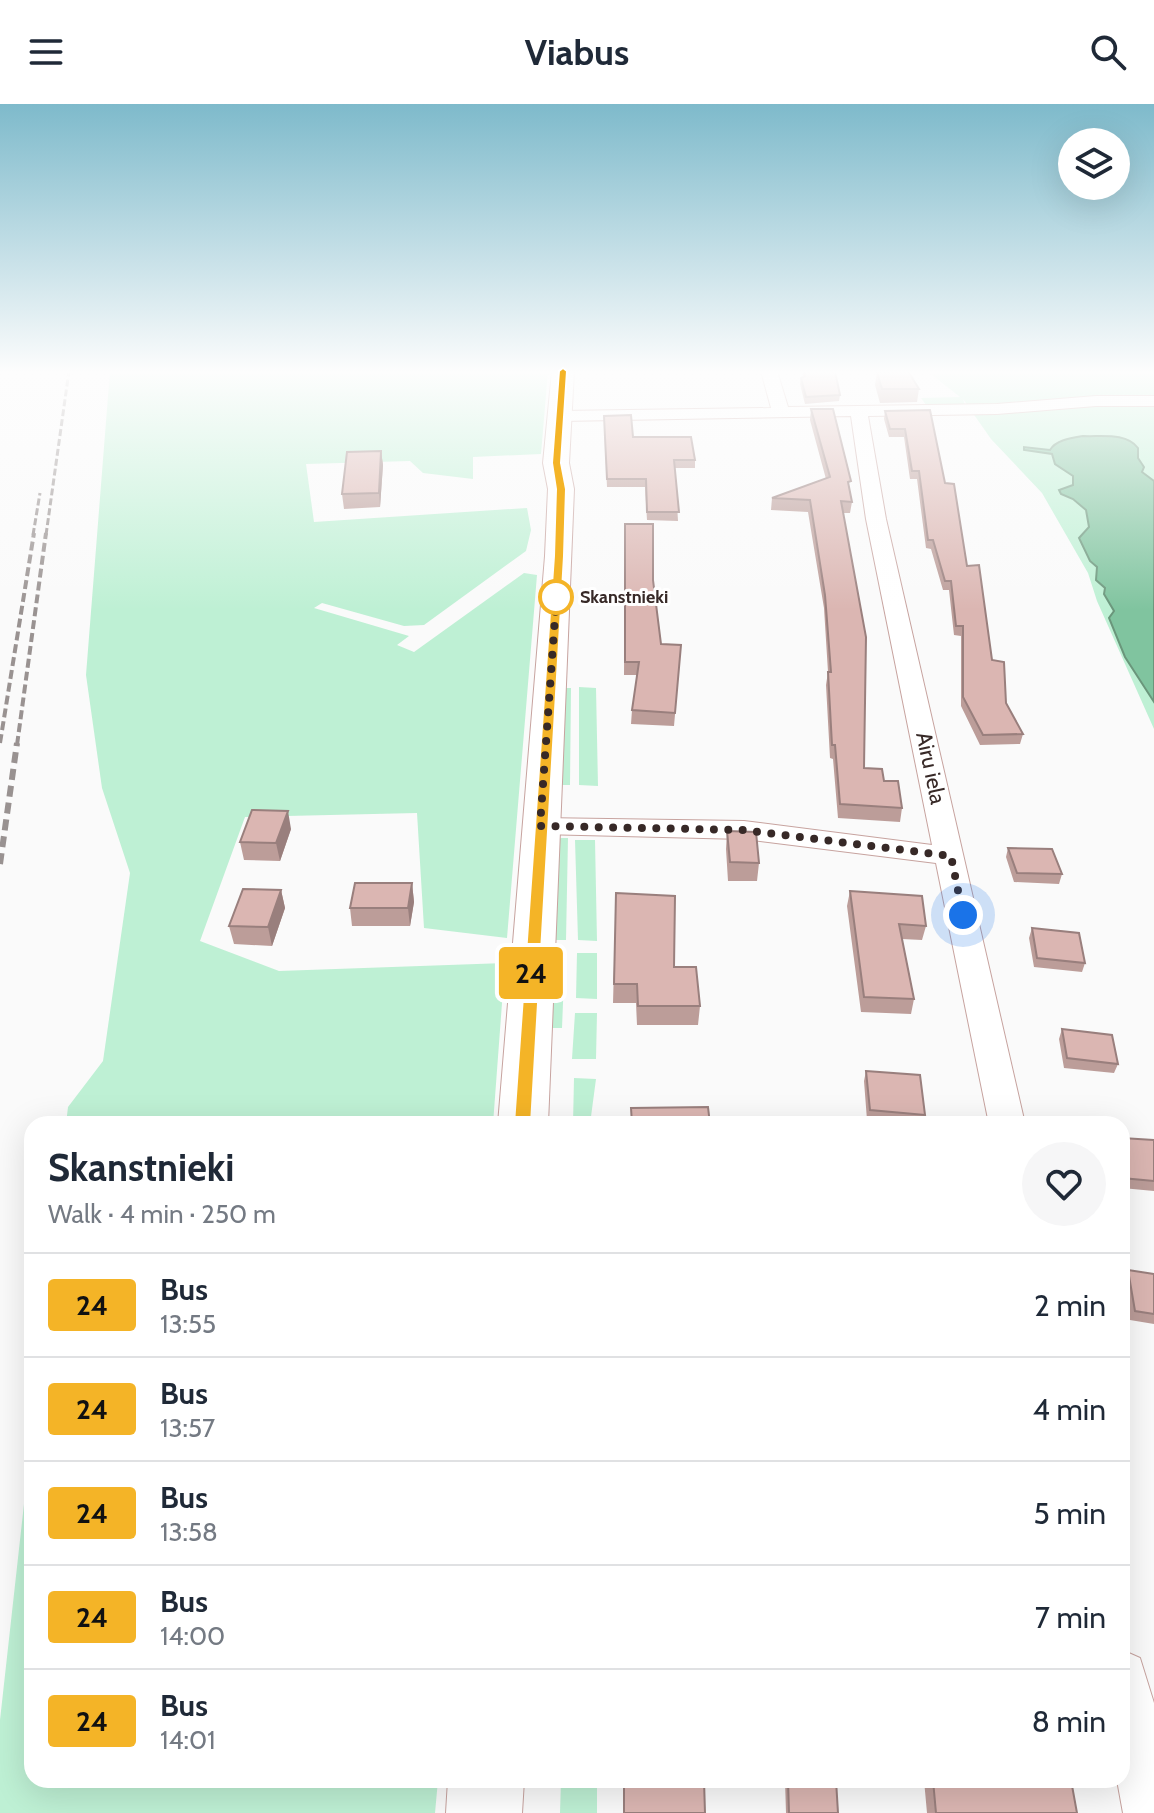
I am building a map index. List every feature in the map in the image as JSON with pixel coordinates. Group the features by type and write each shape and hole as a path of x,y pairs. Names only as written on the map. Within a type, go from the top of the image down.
{"main road":[{"path":"523,1116 559,556 561,489 557,451"},
{"path":"484,1813 486,1788"}],"street":[{"name":"Airu iela","path":"865,451 876,519 1005,1116"},
{"path":"540,826 744,830 951,856"},
{"path":"1130,1714 1151,1813"}],"shaded area":[{"path":"104,451 541,451 541,454 473,457 473,479 423,473 410,461 306,464 314,522 527,508 531,530 526,551 424,625 404,626 322,603 314,608 409,636 397,645 414,652 524,573 537,575 507,938 424,928 417,813 245,817 200,941 279,971 505,963 494,1116 67,1116 68,1107 103,1061 130,873 102,788 86,675"},
{"path":"1002,451 1154,451 1154,729 1097,601 1088,573 1042,493"},
{"path":"1029,451 1138,451 1138,458 1144,467 1142,472 1154,481 1154,702 1125,657 1109,618 1114,611 1104,594 1105,588 1096,580 1097,567 1090,561 1079,538 1089,527 1086,510 1059,490 1073,485 1073,476 1055,464 1052,454"},
{"path":"579,687 596,688 598,786 579,785"},
{"path":"561,688 571,688 570,785 561,785"},
{"path":"568,838 566,940 552,940 555,842"},
{"path":"575,840 595,840 597,941 578,940"},
{"path":"577,953 597,953 597,999 576,998"},
{"path":"553,954 565,954 562,1028 548,1028"},
{"path":"575,1013 597,1013 596,1059 572,1059"},
{"path":"574,1078 596,1079 591,1116 573,1116"},
{"path":"24,1504 24,1788 437,1788 435,1813 0,1813 0,1720"},
{"path":"561,1788 597,1788 597,1813 560,1813"}],"building":[{"path":"381,451 379,493 342,494 347,452"},
{"path":"606,451 693,451 695,460 674,460 679,512 647,512 646,479 607,479"},
{"path":"823,451 843,451 851,481 848,482 852,502 841,501 866,637 864,768 882,769 884,781 898,781 902,808 840,804 835,745 832,745 828,672 831,672 825,595 810,500 772,498 830,477"},
{"path":"909,451 938,451 945,483 954,484 967,566 979,565 992,660 1004,662 1006,703 1023,734 983,735 963,697 963,626 956,626 951,581 945,581 933,540 928,540 919,471 912,471"},
{"path":"625,524 653,524 653,580 661,644 681,645 675,713 632,710 639,662 625,662"},
{"path":"252,810 288,811 276,843 240,842"},
{"path":"727,831 756,832 759,863 730,862"},
{"path":"1008,848 1052,849 1062,874 1017,873"},
{"path":"355,883 412,883 408,908 350,908"},
{"path":"243,889 281,890 268,927 229,926"},
{"path":"850,891 922,896 926,926 899,924 914,999 864,997"},
{"path":"616,893 675,896 674,967 696,967 700,1006 638,1006 637,984 614,984"},
{"path":"1032,928 1079,933 1085,963 1037,958"},
{"path":"1062,1029 1112,1035 1118,1064 1067,1058"},
{"path":"866,1071 920,1075 925,1115 870,1110"},
{"path":"708,1107 709,1116 632,1116 631,1108"},
{"path":"1130,1138 1154,1140 1154,1181 1130,1179"},
{"path":"1130,1270 1154,1274 1154,1314 1135,1311"},
{"path":"624,1788 704,1788 705,1813 624,1813"},
{"path":"788,1788 836,1788 838,1813 789,1813"},
{"path":"934,1788 1072,1788 1077,1813 936,1813"}],"railway":[{"path":"46,535 58,451"},
{"path":"33,535 40,493"},
{"path":"0,743 34,533"},
{"path":"17,745 46,533"},
{"path":"0,864 17,743"}],"bus line":[{"name":"24","path":"523,1116 559,556 561,489 557,451"}],"place":[{"name":"Skanstnieki","path":"556,597"}],"route":[{"path":"556,597 557,590 540,826 744,830 951,856 963,915"}]}
